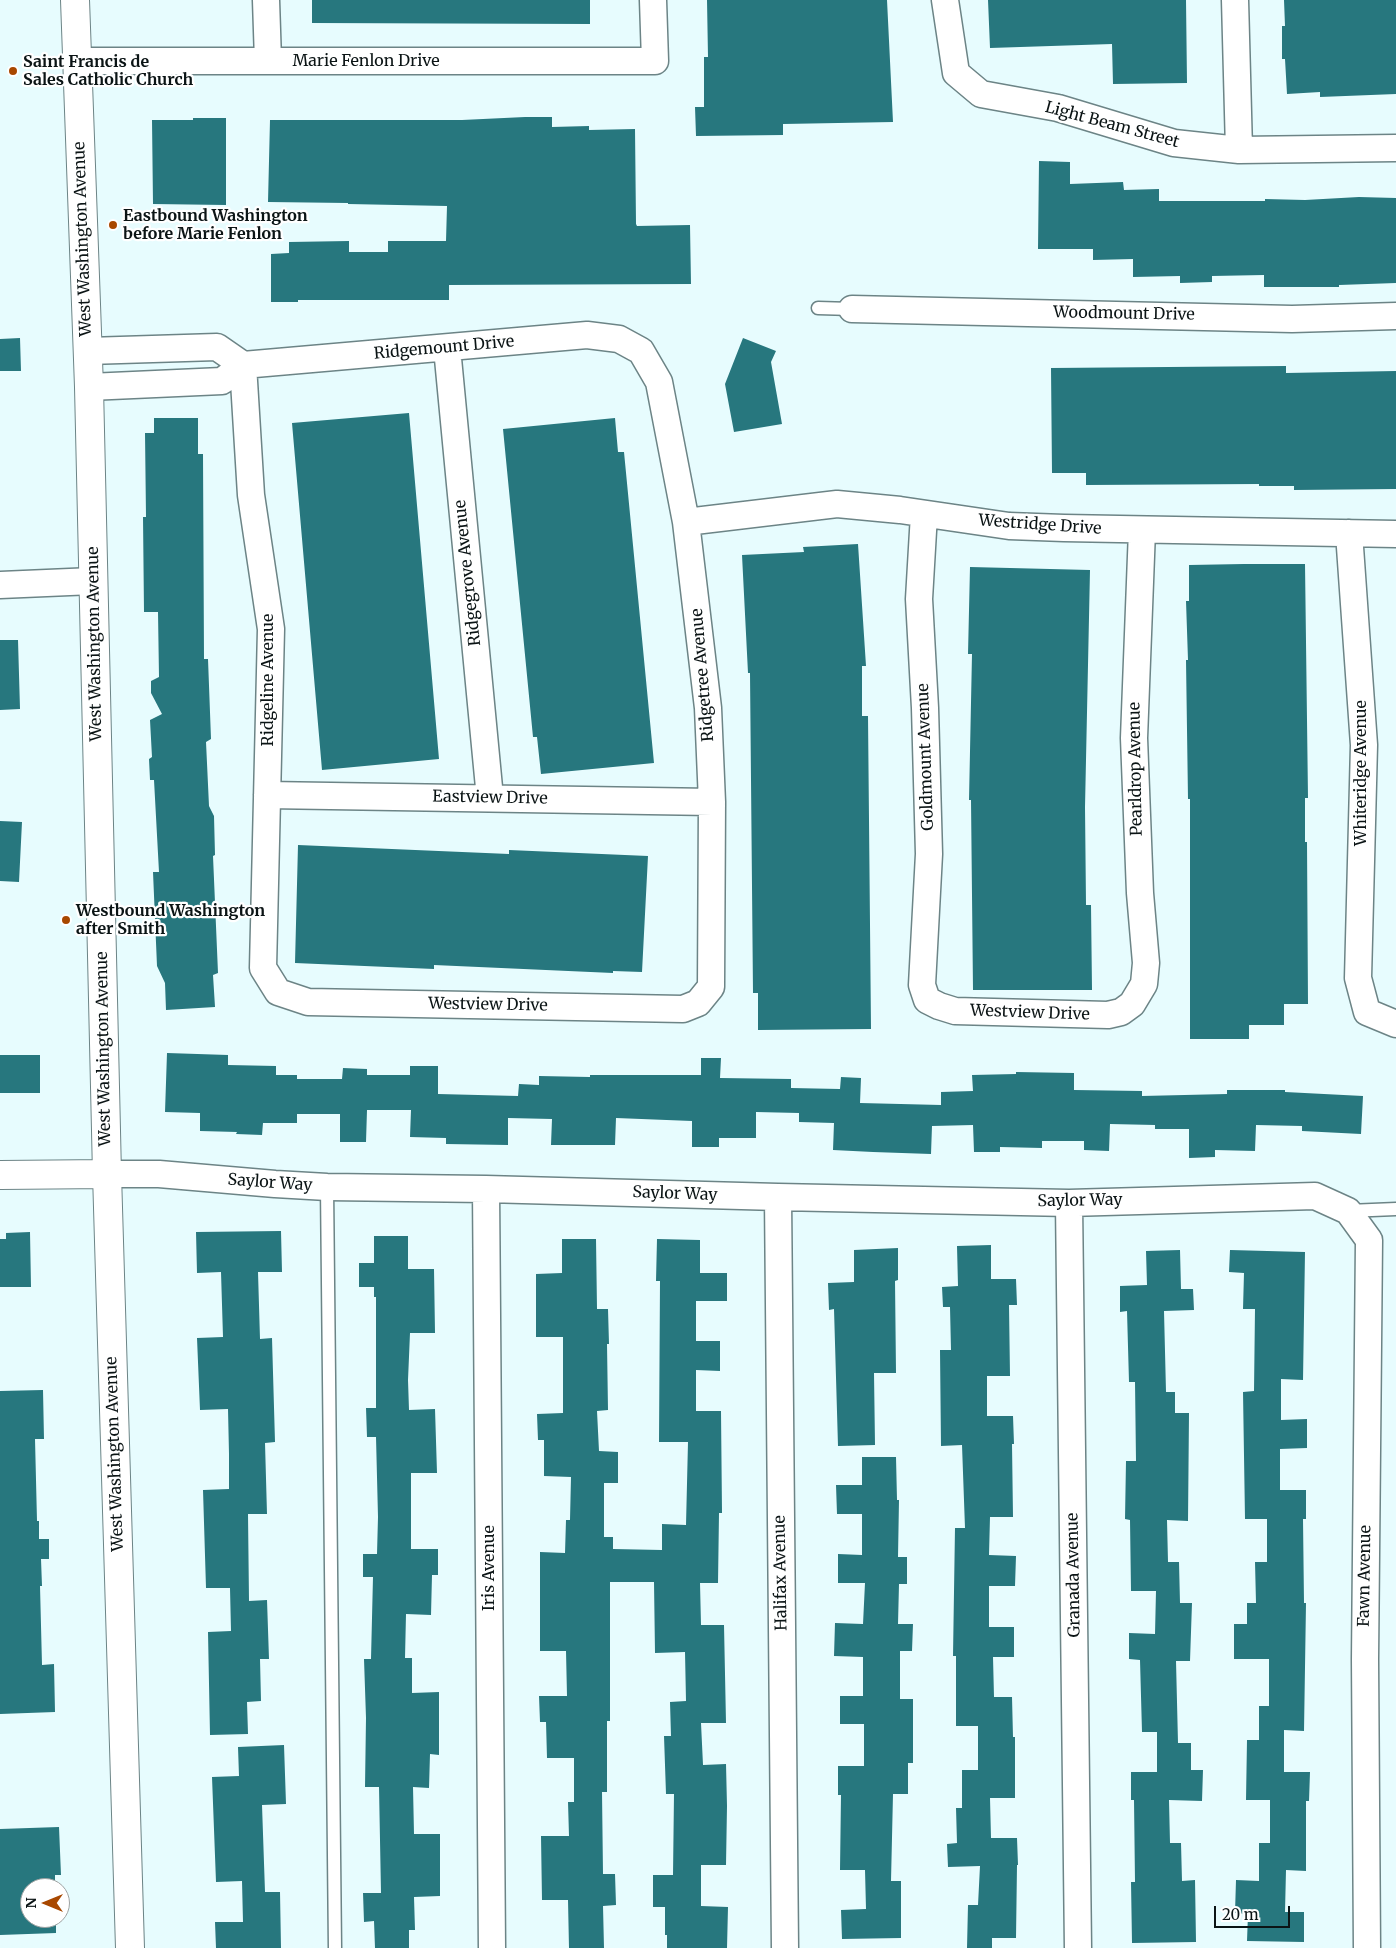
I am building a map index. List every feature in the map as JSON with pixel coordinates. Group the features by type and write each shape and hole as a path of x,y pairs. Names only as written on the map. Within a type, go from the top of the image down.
{"main road":[{"name":"West Washington Avenue","path":"75,0 88,351 107,1174 130,1948"},
{"name":"Saylor Way","path":"0,1175 107,1174"}],"street":[{"path":"266,0 268,61"},
{"name":"Marie Fenlon Drive","path":"76,61 655,61 653,0"},
{"name":"Light Beam Street","path":"946,0 956,73 981,94 1058,108 1174,143 1239,150 1396,148"},
{"path":"1235,0 1239,150"},
{"name":"Woodmount Drive","path":"852,309 1292,319 1396,316"},
{"name":"Ridgemount Drive","path":"243,365 587,335 619,339 641,351"},
{"path":"88,351 217,347 243,365 222,381 89,387"},
{"name":"Ridgegrove Avenue","path":"447,348 490,798"},
{"name":"Ridgetree Avenue","path":"641,351 660,382 686,522 708,708 712,802 711,986 698,1003"},
{"name":"Ridgeline Avenue","path":"243,365 251,495 271,629 263,968 278,992"},
{"name":"Westridge Drive","path":"686,522 837,504 1009,526 1396,534"},
{"name":"Goldmount Avenue","path":"924,514 919,599 925,708 929,854 922,985 927,1000"},
{"name":"Pearldrop Avenue","path":"1132,1004 1144,984 1146,963 1140,884 1134,738 1142,530"},
{"name":"Whiteridge Avenue","path":"1349,532 1364,745 1358,978 1367,1012 1396,1024"},
{"path":"0,585 93,581"},
{"name":"Eastview Drive","path":"267,795 712,802"},
{"name":"Westview Drive","path":"278,992 308,1002 683,1008 698,1003"},
{"name":"Westview Drive","path":"927,1000 939,1006 955,1010 1108,1015 1121,1012 1132,1004"},
{"name":"Saylor Way","path":"107,1174 159,1174 327,1187 486,1188 778,1198 1069,1203 1315,1196 1348,1211"},
{"name":"Iris Avenue","path":"486,1188 492,1948"},
{"name":"Halifax Avenue","path":"778,1198 785,1948"},
{"name":"Granada Avenue","path":"1069,1203 1078,1948"},
{"name":"Fawn Avenue","path":"1348,1211 1369,1240 1364,1659 1368,1948"}],"lane":[{"path":"818,308 852,309"},
{"path":"327,1187 335,1948"},
{"path":"1348,1211 1396,1209"}],"building":[{"path":"312,0 590,0 590,24 312,23"},
{"path":"707,0 887,0 893,122 783,124 783,135 696,136 695,107 704,107 704,57 708,57"},
{"path":"988,0 1186,0 1187,83 1113,84 1112,44 990,48"},
{"path":"1284,0 1396,0 1396,94 1320,97 1320,92 1287,94 1285,59 1282,59 1282,26 1285,26"},
{"path":"552,117 552,127 589,126 589,130 635,129 636,224 637,226 690,225 691,284 449,285 449,300 298,300 298,302 271,302 271,254 289,253 289,242 349,241 349,252 388,252 388,241 446,241 447,206 268,202 270,120 462,120"},
{"path":"193,118 226,118 226,205 153,204 152,120 193,120"},
{"path":"1039,161 1070,162 1070,184 1123,182 1124,190 1159,189 1159,201 1396,198 1396,283 1339,285 1339,287 1264,287 1264,275 1212,276 1212,282 1180,283 1180,276 1133,277 1133,259 1093,260 1093,249 1038,249"},
{"path":"20,338 21,371 0,371 0,339"},
{"path":"743,338 776,351 771,362 782,424 734,432 725,384"},
{"path":"1286,366 1286,373 1396,371 1396,489 1294,490 1294,486 1259,486 1259,484 1086,485 1086,473 1052,473 1051,368"},
{"path":"409,413 439,759 322,770 292,423"},
{"path":"154,418 198,418 198,454 203,454 204,659 208,659 211,739 206,742 209,806 214,816 215,855 213,856 218,973 213,975 215,1007 166,1010 165,983 157,966 153,872 159,872 154,780 150,780 149,759 152,757 150,720 162,714 151,693 151,681 159,677 158,612 144,612 143,517 146,517 145,433 154,433"},
{"path":"615,418 618,452 624,452 654,763 541,774 537,737 533,737 503,429"},
{"path":"858,544 866,666 862,666 862,716 868,716 871,1029 758,1030 758,993 753,993 750,673 748,673 742,555 804,552 803,547"},
{"path":"1305,564 1308,798 1305,798 1305,842 1307,842 1308,1004 1284,1004 1284,1025 1249,1025 1249,1039 1190,1039 1190,799 1188,799 1186,660 1188,660 1186,601 1189,601 1189,565"},
{"path":"970,567 1090,570 1085,807 1086,905 1091,905 1092,990 973,990 971,800 969,800 972,654 968,654"},
{"path":"0,640 18,640 20,709 0,710"},
{"path":"0,821 22,822 19,882 0,881"},
{"path":"298,845 509,854 509,850 648,856 642,972 613,971 613,973 434,965 434,969 295,963"},
{"path":"167,1053 228,1055 228,1065 276,1066 276,1075 297,1075 297,1079 342,1079 343,1068 367,1069 367,1075 410,1075 410,1066 438,1066 438,1094 518,1096 519,1084 539,1085 539,1076 701,1075 701,1058 721,1058 720,1078 791,1079 791,1088 840,1089 841,1077 861,1078 860,1103 941,1105 941,1092 973,1091 972,1075 1016,1074 1016,1072 1074,1073 1074,1090 1142,1091 1142,1096 1227,1094 1227,1090 1285,1090 1285,1092 1363,1096 1361,1134 1302,1131 1302,1126 1256,1125 1255,1151 1215,1150 1215,1157 1189,1158 1189,1129 1155,1129 1155,1125 1110,1124 1109,1151 1084,1150 1084,1141 1042,1141 1042,1148 1000,1147 1000,1152 974,1152 973,1125 932,1126 931,1154 833,1150 834,1123 799,1122 799,1113 756,1112 756,1138 719,1138 719,1147 692,1147 692,1121 616,1118 615,1145 551,1145 552,1119 508,1118 508,1145 446,1144 446,1138 410,1137 411,1110 367,1110 366,1142 340,1142 340,1114 297,1114 297,1123 263,1123 262,1135 200,1131 200,1113 165,1112"},
{"path":"0,1055 40,1055 40,1093 0,1093"},
{"path":"281,1231 282,1272 258,1272 260,1339 272,1338 275,1442 265,1443 267,1514 248,1514 249,1601 267,1600 269,1659 260,1659 261,1701 247,1702 248,1734 210,1735 208,1632 231,1631 230,1588 206,1588 203,1490 229,1489 228,1409 200,1410 197,1338 223,1337 221,1272 197,1273 196,1232"},
{"path":"30,1232 31,1287 0,1287 0,1239 6,1239 6,1233"},
{"path":"374,1236 408,1236 408,1269 434,1269 435,1333 410,1333 408,1380 409,1410 435,1409 437,1473 411,1473 411,1549 438,1549 438,1575 432,1575 431,1615 406,1614 405,1658 412,1658 412,1693 439,1692 439,1755 430,1754 429,1788 413,1787 414,1834 440,1834 440,1896 414,1897 415,1930 409,1930 409,1948 375,1948 374,1921 364,1922 363,1893 381,1893 379,1787 365,1787 366,1718 364,1659 371,1659 373,1577 363,1577 363,1554 377,1554 376,1437 367,1437 366,1408 376,1408 376,1297 374,1297 374,1287 359,1287 359,1263 374,1263"},
{"path":"562,1239 596,1239 597,1309 608,1309 608,1410 597,1411 599,1451 618,1452 618,1483 604,1483 604,1537 613,1537 613,1549 662,1550 662,1524 686,1525 688,1442 659,1442 660,1281 656,1281 657,1239 700,1240 700,1273 727,1273 727,1301 696,1301 696,1341 720,1341 720,1371 696,1370 696,1411 721,1411 722,1513 719,1513 718,1583 700,1583 701,1625 724,1625 726,1723 701,1723 703,1765 726,1764 726,1865 701,1865 701,1906 728,1907 727,1948 667,1948 665,1907 653,1907 653,1875 673,1875 674,1794 666,1794 664,1736 671,1736 670,1702 686,1701 685,1652 655,1653 654,1582 610,1582 610,1721 607,1721 607,1792 602,1792 603,1874 615,1874 616,1905 603,1906 604,1948 569,1948 568,1900 542,1900 541,1836 569,1836 568,1802 574,1802 574,1758 547,1758 546,1722 540,1722 539,1696 567,1696 566,1651 540,1651 540,1552 565,1553 566,1520 570,1520 571,1477 544,1476 544,1440 538,1440 537,1414 563,1413 563,1337 536,1337 536,1274 562,1273"},
{"path":"991,1245 991,1279 1016,1279 1017,1305 1009,1305 1010,1376 987,1376 987,1416 1013,1416 1013,1517 990,1517 989,1555 1016,1556 1015,1586 989,1586 989,1627 1014,1627 1014,1657 993,1657 994,1697 1012,1697 1013,1737 1015,1737 1015,1798 990,1798 991,1838 1017,1838 1016,1938 992,1938 992,1948 967,1948 968,1905 978,1905 980,1866 948,1867 947,1844 957,1843 956,1808 962,1808 962,1770 978,1770 978,1726 956,1726 956,1656 953,1656 955,1528 965,1528 962,1445 941,1446 940,1350 951,1350 950,1307 943,1307 942,1287 958,1286 957,1246"},
{"path":"898,1248 898,1280 895,1281 896,1373 874,1373 875,1445 838,1446 834,1309 829,1310 828,1283 854,1282 854,1250"},
{"path":"1180,1250 1181,1289 1193,1289 1194,1310 1164,1311 1166,1392 1175,1392 1175,1413 1189,1413 1188,1521 1167,1520 1168,1562 1179,1562 1180,1603 1192,1603 1190,1661 1176,1661 1178,1743 1191,1743 1191,1770 1203,1770 1202,1801 1169,1800 1170,1843 1181,1843 1182,1881 1195,1880 1196,1942 1132,1943 1131,1882 1135,1882 1134,1800 1131,1800 1131,1772 1157,1772 1157,1732 1142,1732 1140,1660 1129,1659 1129,1633 1155,1634 1156,1591 1131,1591 1130,1520 1125,1519 1126,1461 1136,1461 1135,1382 1129,1382 1127,1311 1120,1312 1120,1286 1147,1285 1146,1251"},
{"path":"1230,1250 1305,1252 1303,1380 1281,1379 1281,1420 1307,1419 1307,1448 1280,1449 1280,1490 1306,1490 1306,1519 1303,1519 1304,1603 1306,1603 1304,1731 1284,1730 1284,1772 1310,1772 1309,1801 1306,1801 1306,1871 1286,1870 1285,1912 1304,1912 1304,1942 1247,1941 1248,1914 1235,1913 1236,1880 1259,1881 1259,1843 1270,1843 1270,1800 1246,1800 1247,1740 1259,1740 1259,1706 1269,1706 1269,1659 1234,1659 1234,1624 1247,1624 1247,1603 1256,1603 1255,1562 1267,1562 1267,1519 1245,1519 1243,1392 1254,1391 1255,1309 1243,1309 1244,1273 1229,1272"},
{"path":"43,1390 44,1439 35,1439 39,1539 49,1539 49,1559 41,1559 42,1665 54,1664 55,1712 0,1714 0,1391"},
{"path":"862,1457 896,1457 897,1500 899,1500 898,1557 907,1557 907,1584 899,1584 898,1624 913,1624 912,1651 900,1651 900,1699 913,1699 913,1763 908,1763 908,1794 893,1794 891,1881 901,1881 901,1938 842,1939 841,1910 866,1909 865,1870 840,1870 841,1795 838,1795 838,1766 864,1766 864,1724 840,1724 840,1696 863,1696 863,1657 834,1656 835,1623 863,1624 865,1583 838,1583 838,1554 862,1555 862,1514 837,1514 836,1485 862,1485"},
{"path":"284,1745 286,1804 262,1805 265,1892 280,1892 281,1948 216,1948 215,1922 243,1922 242,1881 216,1882 212,1777 239,1776 238,1747"},
{"path":"59,1827 61,1875 55,1875 55,1878 20,1878 20,1928 56,1928 56,1933 0,1935 0,1829"}],"place":[{"name":"Saint Francis de Sales Catholic Church","path":"13,71"},
{"name":"Eastbound Washington before Marie Fenlon","path":"113,225"},
{"name":"Westbound Washington after Smith","path":"66,920"}]}
